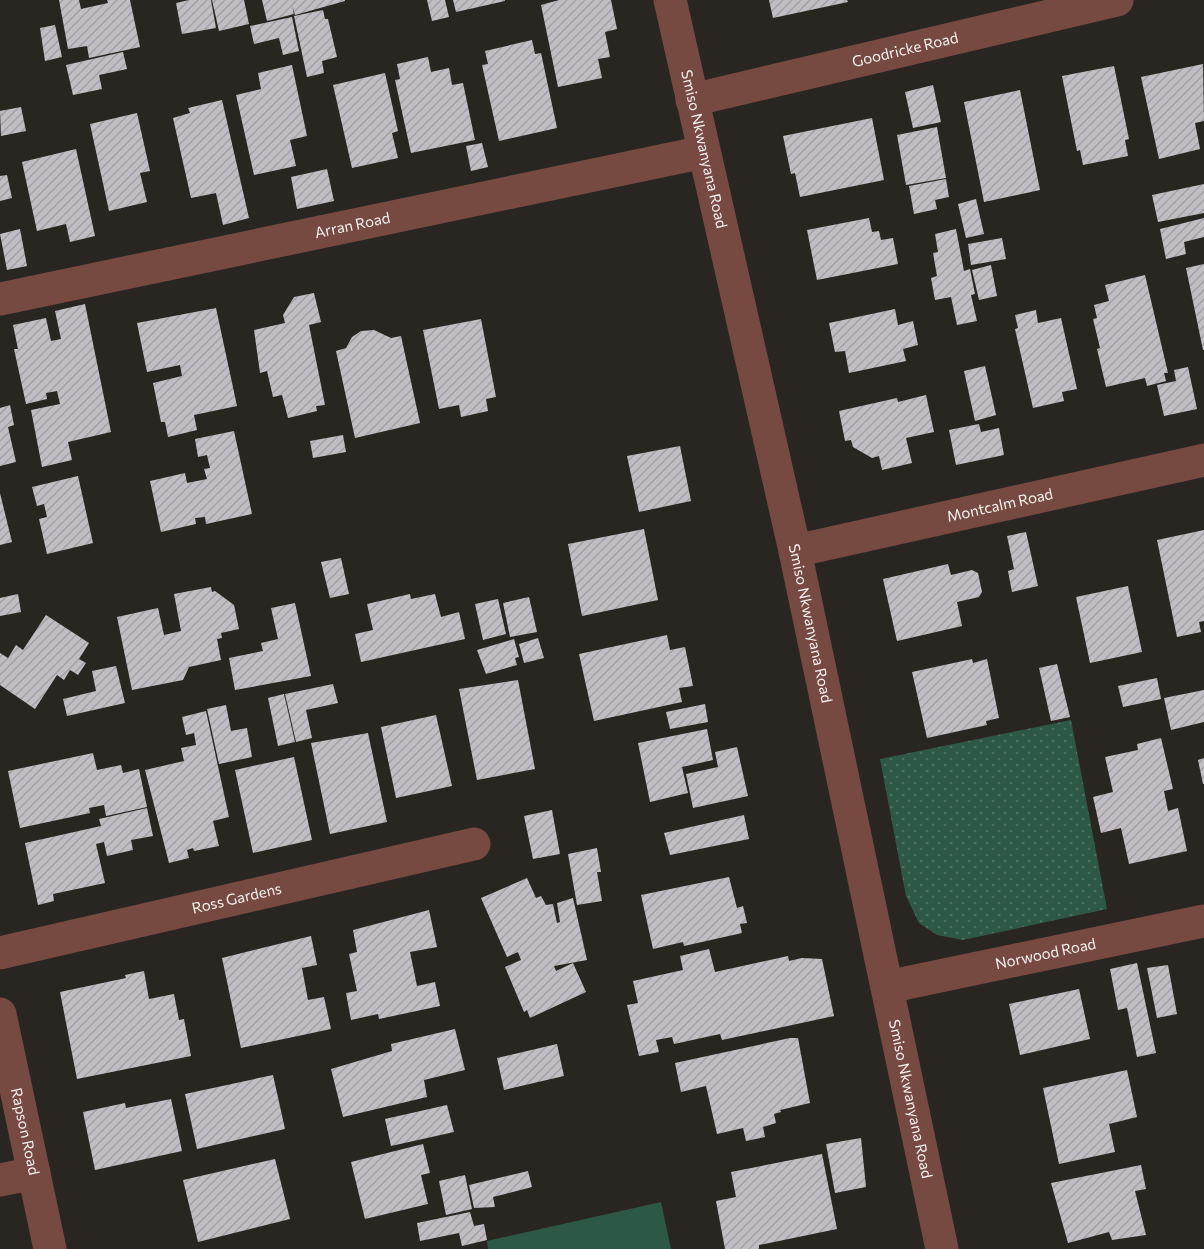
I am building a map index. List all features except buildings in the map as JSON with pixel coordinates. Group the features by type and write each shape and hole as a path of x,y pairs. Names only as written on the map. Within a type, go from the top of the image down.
{"street":[{"name":"Smiso Nkwanyana Road","path":"670,0 795,551 942,1249"},
{"name":"Goodricke Road","path":"692,100 1117,0"},
{"name":"Arran Road","path":"0,299 704,152"},
{"name":"Montcalm Road","path":"795,551 1204,460"},
{"name":"Ross Gardens","path":"0,953 474,844"},
{"name":"Norwood Road","path":"887,987 1204,921"},
{"name":"Rapson Road","path":"0,1014 50,1249"},
{"path":"0,1180 34,1173"}],"green space":[{"path":"1071,720 1107,909 963,940 937,935 919,923 906,896 880,759"},
{"path":"661,1202 671,1249 488,1249 487,1241"}]}
